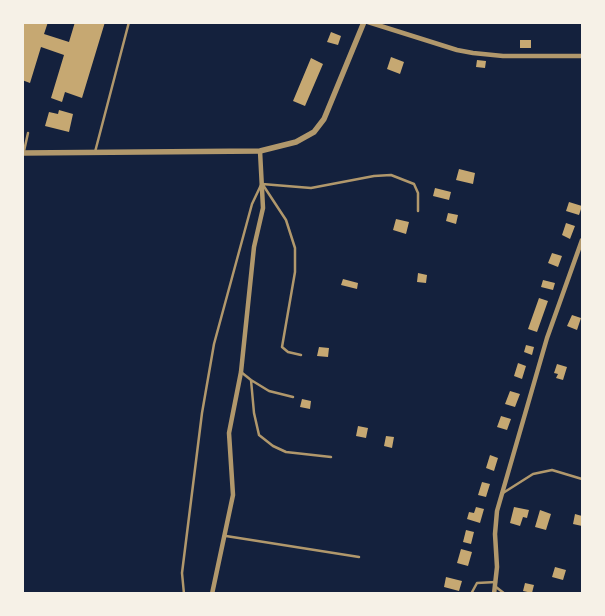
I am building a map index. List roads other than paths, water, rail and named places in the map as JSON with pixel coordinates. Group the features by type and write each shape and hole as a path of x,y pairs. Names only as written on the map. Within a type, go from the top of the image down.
{"street":[{"path":"23,153 95,154 260,151 296,142 314,132 332,104 366,22 457,50 473,53 503,56 582,56"},
{"path":"212,594 234,495 229,433 241,372 254,247 263,208 260,151"},
{"path":"494,594 497,584 496,511 503,493 519,432 548,338 582,240"}],"lane":[{"path":"95,154 129,22"},
{"path":"23,153 28,133"},
{"path":"262,184 311,188 374,176 391,175 414,184 420,200 418,211"},
{"path":"262,184 286,220 295,248 295,272 282,347 288,352 301,355"},
{"path":"184,594 182,573 202,414 214,344 252,204 262,184"},
{"path":"241,372 269,391 293,397"},
{"path":"251,380 254,413 259,435 273,446 286,452 332,457"},
{"path":"503,493 533,474 552,470 582,479"},
{"path":"226,536 359,557"},
{"path":"471,594 477,584 497,584 505,594"}]}
